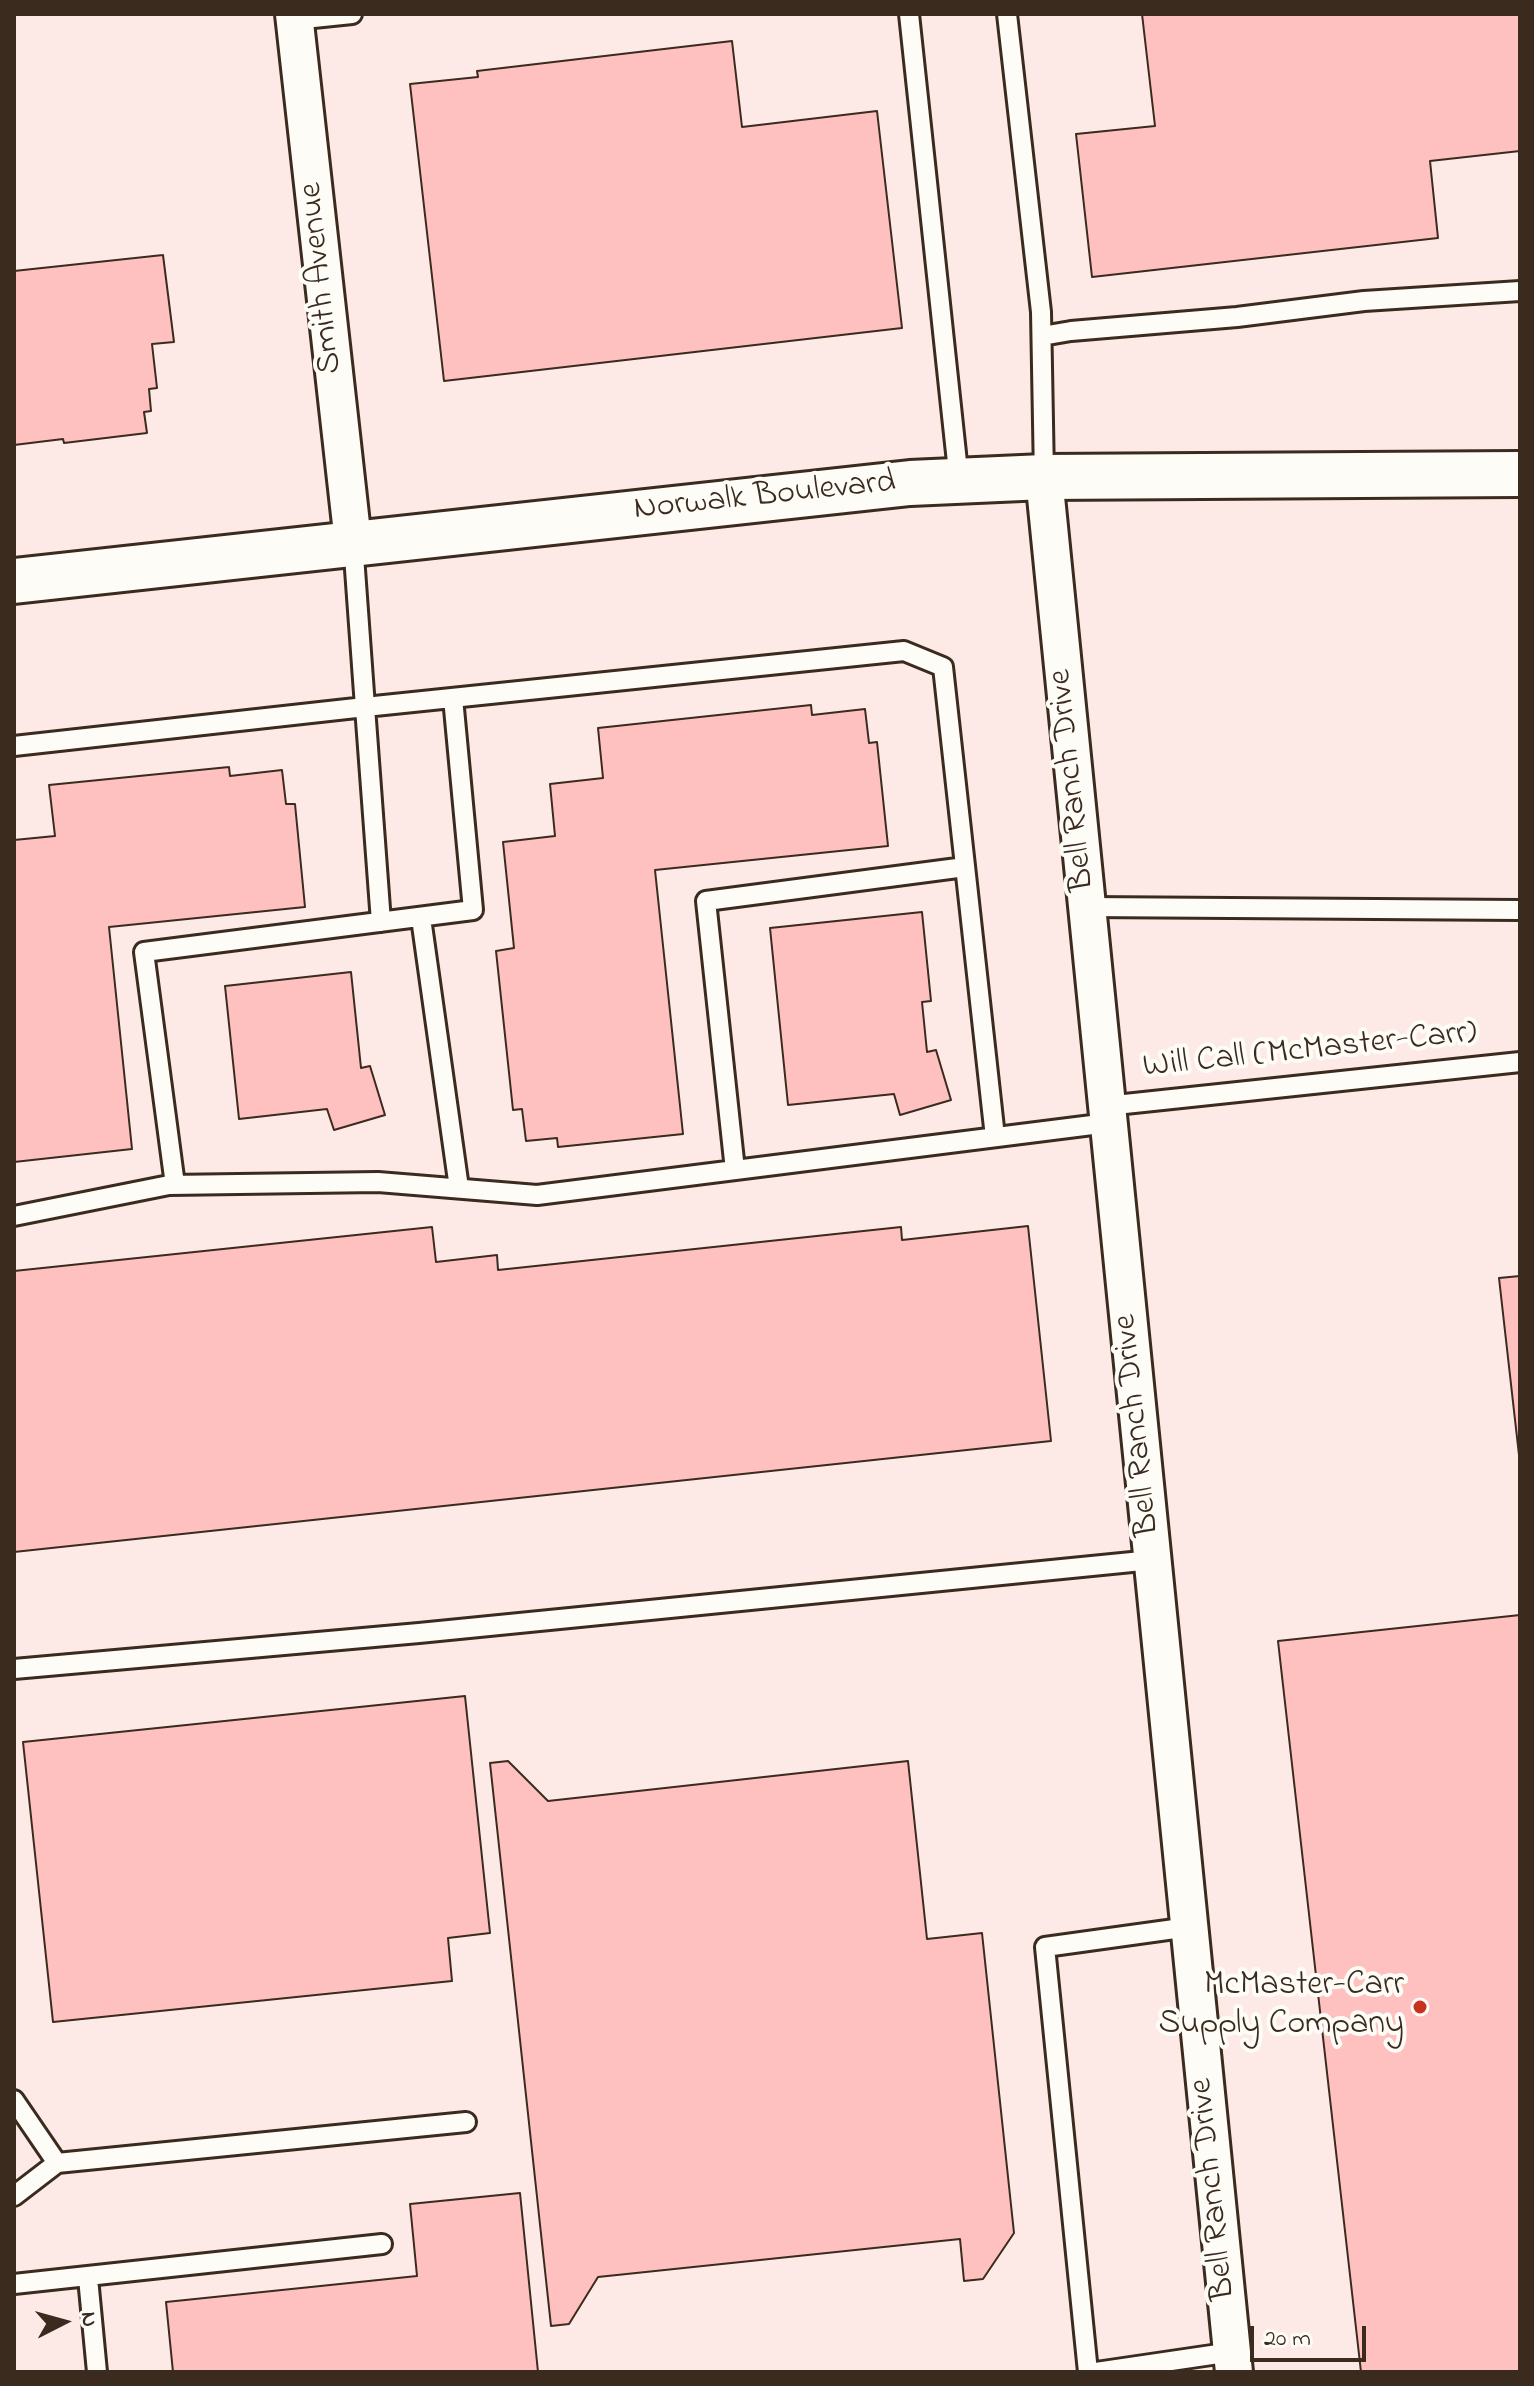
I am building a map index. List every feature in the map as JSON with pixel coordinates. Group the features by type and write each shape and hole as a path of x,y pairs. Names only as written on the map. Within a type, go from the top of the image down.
{"main road":[{"name":"Norwalk Boulevard","path":"14,581 910,483 1044,477 1520,474"}],"street":[{"name":"Smith Avenue","path":"294,17 353,542"},
{"name":"Bell Ranch Drive","path":"1044,477 1233,2362"}],"lane":[{"path":"294,17 352,14"},
{"path":"909,14 959,481"},
{"path":"1007,14 1041,312 1044,477"},
{"path":"1042,336 1364,301 1520,291"},
{"path":"353,542 381,922"},
{"path":"14,746 904,651 943,667 995,1137"},
{"path":"175,1185 144,952 473,910 453,698"},
{"path":"735,1170 706,901 965,867"},
{"path":"1087,907 1520,910"},
{"path":"421,918 459,1188"},
{"name":"Will Call (McMaster-Carr)","path":"14,1216 175,1185 378,1182 537,1195 995,1137 1107,1114 1520,1062"},
{"path":"14,1669 435,1632 1152,1560"},
{"path":"1088,2372 1045,1947 1189,1927"},
{"path":"14,2100 57,2163"},
{"path":"14,2196 57,2163 466,2122"},
{"path":"14,2284 382,2244"},
{"path":"88,2278 97,2372"},
{"path":"1096,2372 1233,2362"}],"shaded area":[{"path":"14,14 1520,14 1520,2372 14,2372"}],"building":[{"path":"1142,14 1520,14 1520,151 1430,161 1438,238 1092,277 1076,134 1155,126"},
{"path":"732,41 742,127 877,111 902,328 444,381 410,84 478,77 477,71"},
{"path":"163,255 174,342 152,344 157,388 149,389 151,411 144,412 147,433 64,443 63,439 14,445 14,271"},
{"path":"811,705 812,715 865,709 869,743 877,742 888,846 655,870 683,1134 558,1147 557,1138 526,1141 522,1109 513,1110 496,951 514,948 503,842 555,836 550,784 603,778 598,728"},
{"path":"229,767 230,776 282,770 286,804 295,804 305,907 109,927 132,1149 14,1162 14,840 55,836 49,785"},
{"path":"922,912 931,1001 922,1002 927,1052 936,1050 951,1100 900,1115 894,1094 788,1105 770,928"},
{"path":"351,972 361,1068 370,1066 385,1115 334,1130 327,1109 239,1119 225,986"},
{"path":"1028,1226 1051,1441 14,1552 14,1271 432,1227 436,1262 497,1255 498,1270 901,1227 902,1240"},
{"path":"1520,1276 1520,1464 1499,1278"},
{"name":"McMaster-Carr Supply Company","path":"1520,1615 1520,2372 1361,2372 1278,1641"},
{"path":"465,1696 490,1933 448,1938 452,1981 53,2022 23,1742"},
{"path":"508,1761 548,1801 908,1761 927,1939 982,1933 1014,2233 983,2279 964,2281 960,2239 598,2277 569,2324 551,2326 490,1763"},
{"path":"520,2193 538,2372 173,2372 166,2302 417,2276 410,2204"}],"place":[{"name":"McMaster-Carr Supply Company","path":"1420,2007"}]}
